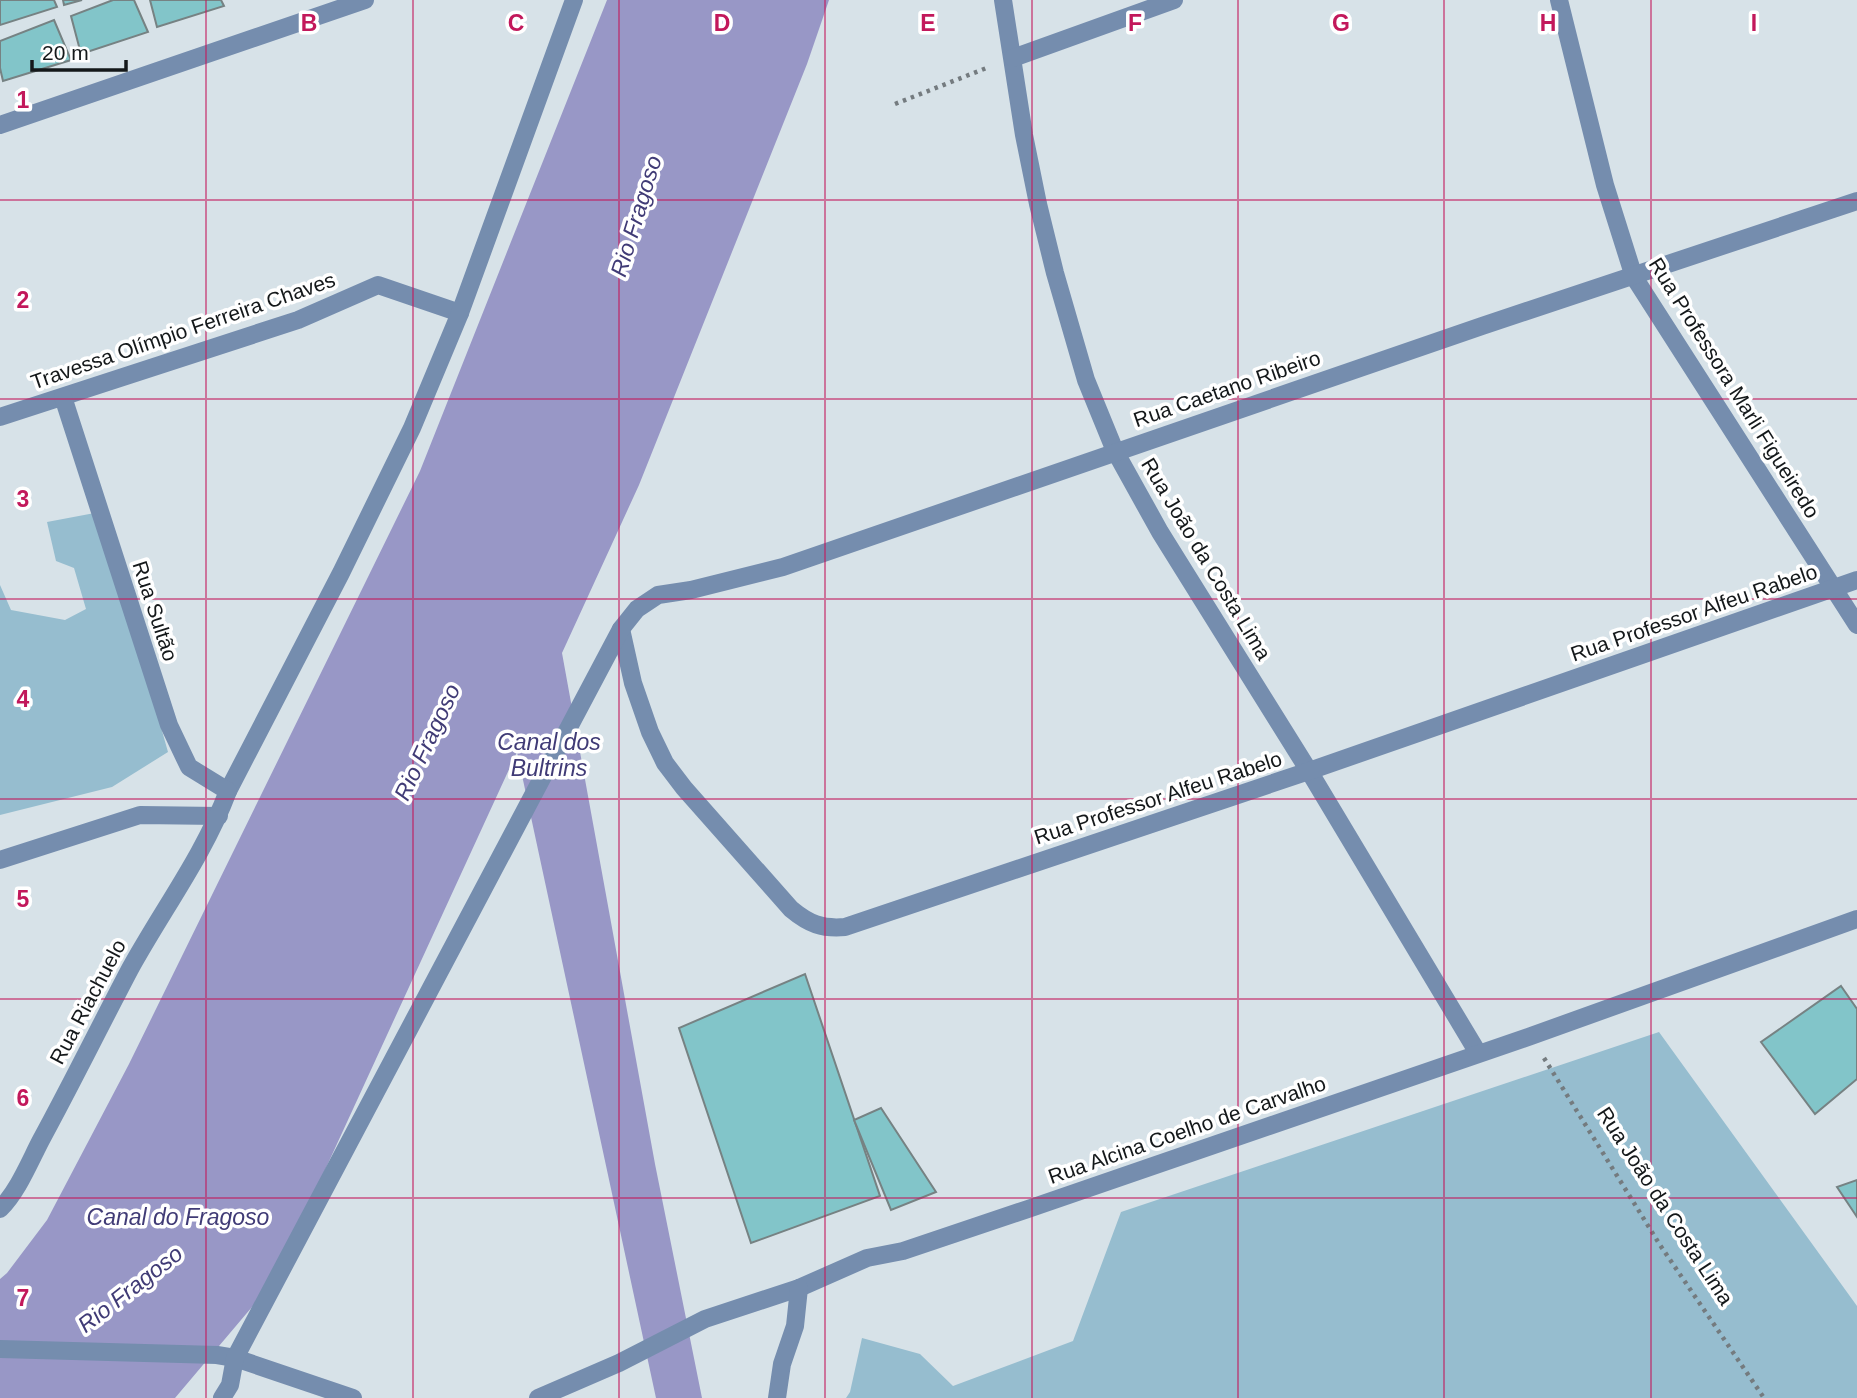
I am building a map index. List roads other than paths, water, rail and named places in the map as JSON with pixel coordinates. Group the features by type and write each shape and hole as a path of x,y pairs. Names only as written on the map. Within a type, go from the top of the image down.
{"street":[{"path":"0,125 365,0"},
{"path":"0,860 51,841 140,815 219,816 228,790 268,717 400,453 460,313 574,0"},
{"name":"Rua João da Costa Lima","path":"1003,0 1030,163 1055,273 1086,380 1115,451 1160,532 1309,771 1478,1054"},
{"path":"1013,58 1174,0"},
{"name":"Rua Professora Marli Figueiredo","path":"1559,0 1605,185 1634,277 1857,625"},
{"name":"Rua Caetano Ribeiro","path":"222,1398 230,1385 235,1358 621,629 637,609 658,595 691,590 783,567 1115,451 1857,201"},
{"name":"Travessa Olímpio Ferreira Chaves","path":"0,417 298,320 378,285 460,313"},
{"name":"Rua Sultão","path":"63,397 169,725 189,766 228,790"},
{"name":"Rua Professor Alfeu Rabelo","path":"621,629 650,732 665,763 684,789 791,909 808,922 829,929 845,927 1309,771 1857,580"},
{"name":"Rua Riachuelo","path":"0,1209 25,1170 131,967 188,874 219,816"},
{"name":"Rua Alcina Coelho de Carvalho","path":"538,1398 619,1363 705,1319 799,1288 867,1258 903,1251 1016,1214 1531,1036 1857,919"},
{"path":"776,1398 782,1364 795,1326 799,1288"},
{"path":"0,1349 216,1355 235,1358 353,1398"}],"water":[{"name":"Canal do Fragoso","path":"607,0 829,0 807,64 639,485 562,653 655,1164 702,1398 656,1398 517,752 274,1281 175,1398 0,1398 0,1279 47,1220 129,1064 420,471"}],"water label":[{"name":"Rio Fragoso","path":"636,216"},
{"name":"Rio Fragoso","path":"427,742"},
{"name":"Canal dos Bultrins","path":"549,755"},
{"name":"Rio Fragoso","path":"130,1289"}]}
